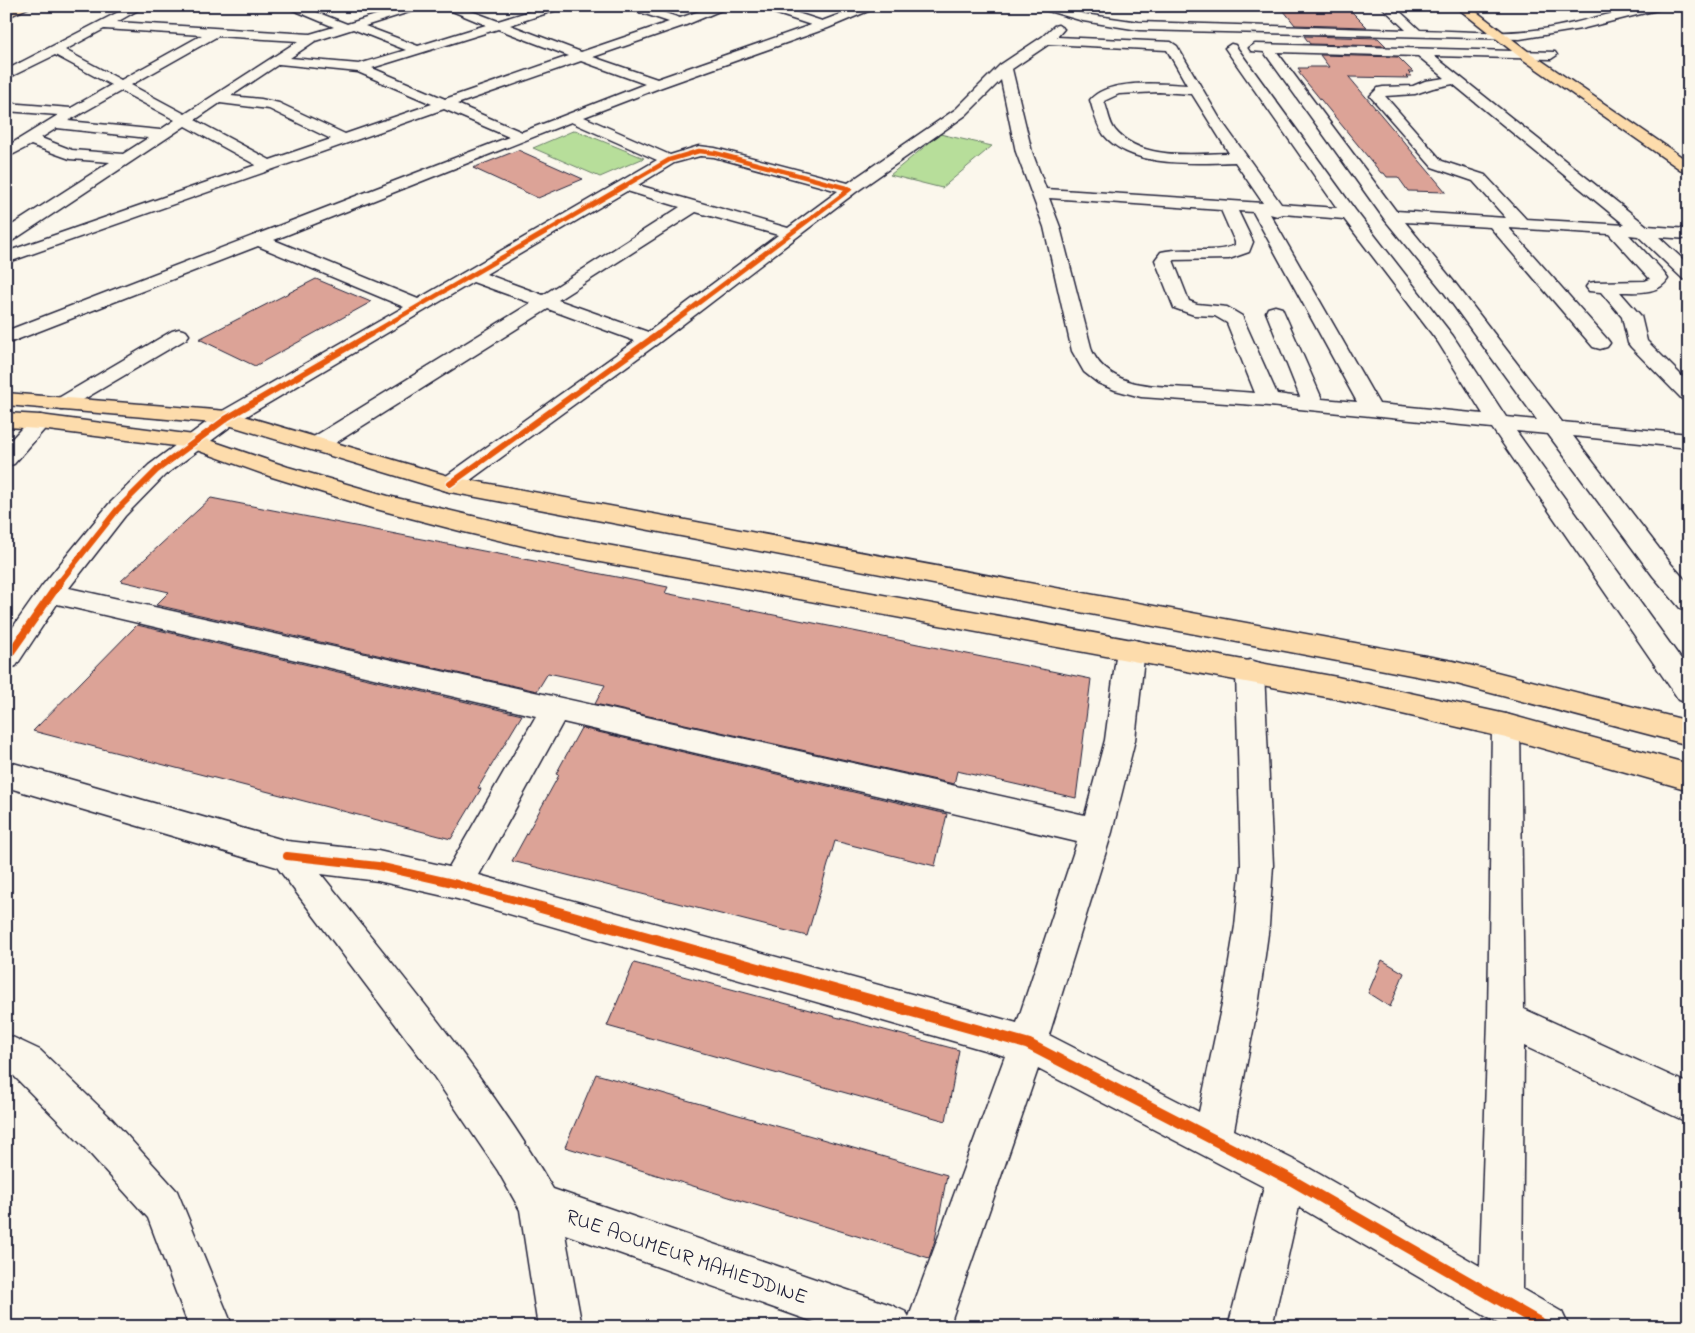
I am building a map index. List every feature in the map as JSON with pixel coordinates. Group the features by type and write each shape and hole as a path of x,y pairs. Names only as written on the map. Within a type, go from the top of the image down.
{"main road":[{"path":"6,15 26,6"},
{"path":"1461,6 1524,55 1689,169"},
{"path":"1509,24 1554,58"},
{"path":"6,399 227,418 450,484 1453,672 1689,733"},
{"path":"6,420 40,422 194,442 280,472 384,503 548,543 1337,688 1506,726 1689,777"}],"street":[{"path":"6,75 139,6"},
{"path":"290,6 418,50"},
{"path":"6,238 275,60 306,42 348,26 418,6"},
{"path":"446,6 498,24 581,58 657,84"},
{"path":"275,60 360,68 559,6"},
{"path":"630,6 682,22"},
{"path":"6,258 725,6"},
{"path":"763,6 824,25"},
{"path":"1042,6 1082,17 1139,26 1499,36 1525,36 1588,25 1661,6"},
{"path":"1387,6 1416,33"},
{"path":"1620,6 1632,13"},
{"path":"6,338 657,84 824,25 867,7"},
{"path":"1230,14 1260,48 1450,287 1662,570 1689,601"},
{"path":"450,484 650,340 850,189 961,112 1005,68 1046,40 1061,26 1082,17"},
{"path":"102,25 306,42 360,68 522,137"},
{"path":"6,154 73,112 214,33"},
{"path":"1046,40 1176,46 1213,119 1240,157 1371,409"},
{"path":"1554,58 1524,55 1226,48 1349,214 1446,340 1500,424 1689,692"},
{"path":"56,50 184,122 268,166"},
{"path":"1421,52 1641,230 1689,275"},
{"path":"1005,68 1024,152 1052,227 1082,351 1086,361 1094,370 1114,383 1141,391 1371,409 1500,424 1689,441"},
{"path":"1455,80 1437,82 1415,90 1383,92 1377,96 1437,164 1470,174 1481,180 1521,224"},
{"path":"1197,90 1129,89 1103,94 1097,100 1109,132 1124,146 1147,154 1173,157 1240,157"},
{"path":"216,99 274,106 345,140"},
{"path":"6,107 73,112"},
{"path":"573,118 669,160"},
{"path":"55,124 163,135"},
{"path":"30,140 70,154 127,159"},
{"path":"6,660 51,593 117,510 157,470 194,442 227,418 669,160 699,151 715,153 850,189"},
{"path":"1431,179 1481,180"},
{"path":"625,186 790,234"},
{"path":"1040,193 1268,210 1349,214"},
{"path":"318,444 546,302 552,296 692,206"},
{"path":"1228,207 1244,242 1244,248 1229,254 1171,255 1164,260 1181,304 1194,309 1220,311 1235,320 1268,400"},
{"path":"1392,216 1689,234"},
{"path":"1495,222 1600,343"},
{"path":"1613,229 1659,279 1648,286 1598,287 1631,316 1638,343 1689,395"},
{"path":"260,240 418,306"},
{"path":"472,275 650,340"},
{"path":"1275,312 1314,404"},
{"path":"62,404 180,335"},
{"path":"6,459 40,422"},
{"path":"51,593 1096,832"},
{"path":"927,1327 1028,1044 1096,832 1120,740 1131,649"},
{"path":"1213,1140 1241,999 1252,926 1257,865 1250,671"},
{"path":"457,884 555,709"},
{"path":"1500,1301 1506,1019 1506,726"},
{"path":"6,774 287,856 378,866 457,884 1028,1044 1286,1177 1547,1327"},
{"path":"287,856 454,1072 512,1157 539,1205 560,1327"},
{"path":"1506,1019 1689,1104"},
{"path":"6,1052 27,1062 98,1133 163,1206 211,1327"},
{"path":"1250,1327 1286,1177"},
{"name":"RUE AOUMEUR MAHIEDDINE","path":"539,1205 891,1327"}],"green space":[{"path":"575,130 644,158 600,177 533,148"},
{"path":"940,134 992,146 942,188 890,175"}],"building":[{"path":"1280,6 1346,6 1367,27 1295,25"},
{"path":"1304,36 1378,38 1386,46 1310,44"},
{"path":"1320,55 1398,57 1413,72 1408,72 1412,76 1406,76 1408,78 1349,77 1446,192 1408,191 1398,177 1387,177 1384,173 1381,173 1298,72 1301,72 1298,68 1329,67"},
{"path":"518,150 583,179 538,198 473,168"},
{"path":"316,279 371,302 255,366 199,339"},
{"path":"211,498 668,587 665,593 1091,679 1076,798 957,771 954,784 595,704 605,685 548,673 537,691 156,605 169,592 121,581"},
{"path":"137,625 522,715 478,788 481,789 451,839 33,731"},
{"path":"581,728 947,814 935,866 835,841 807,936 512,861 559,775 556,774"},
{"path":"1382,960 1404,973 1390,1007 1368,993"},
{"path":"634,963 959,1050 946,1121 607,1026"},
{"path":"596,1074 947,1175 935,1240 929,1258 565,1147"}],"cycle path":[{"path":"6,659 51,593 117,510 157,470 227,418 669,160 699,151 715,153 850,189 650,340 450,484"},
{"path":"287,856 378,866 457,884 1028,1044 1286,1177 1547,1327"}]}
